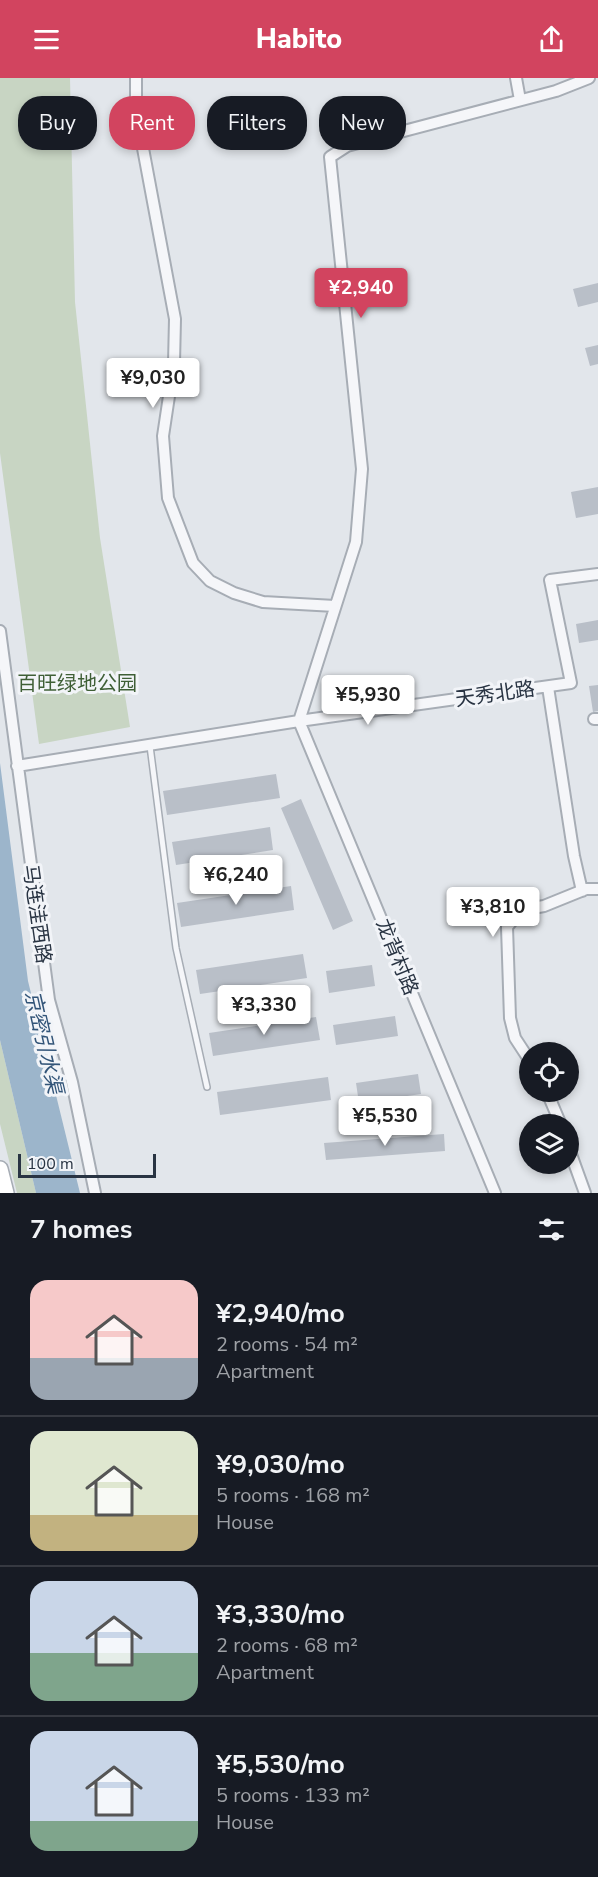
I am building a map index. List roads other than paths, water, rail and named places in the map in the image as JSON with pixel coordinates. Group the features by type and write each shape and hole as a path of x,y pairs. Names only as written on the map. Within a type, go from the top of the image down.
{"main road":[{"path":"0,1170 6,1193"}],"street":[{"path":"136,78 136,111 175,319 174,363 163,436 168,498 193,563 210,581 234,593 264,602 335,606"},
{"path":"516,78 520,100"},
{"path":"299,721 356,542 362,469 330,157 347,146 556,91 589,78"},
{"name":"天秀北路","path":"17,766 299,721 571,683 550,580 598,574"},
{"name":"马连洼西路","path":"0,631 49,1000 72,1082 95,1193"},
{"path":"548,687 574,856 582,891"},
{"name":"龙背村路","path":"299,721 495,1193"},
{"path":"519,1044 510,1018 507,927 521,910 544,906 582,891 598,889"},
{"path":"578,1174 585,1193"}],"lane":[{"path":"150,745 176,948 207,1087"}],"water":[{"path":"0,763 28,981 80,1193 36,1193 0,1040"}],"park label":[{"name":"百旺绿地公园","path":"77,683"}],"water label":[{"name":"京密引水渠","path":"44,1042"}]}
